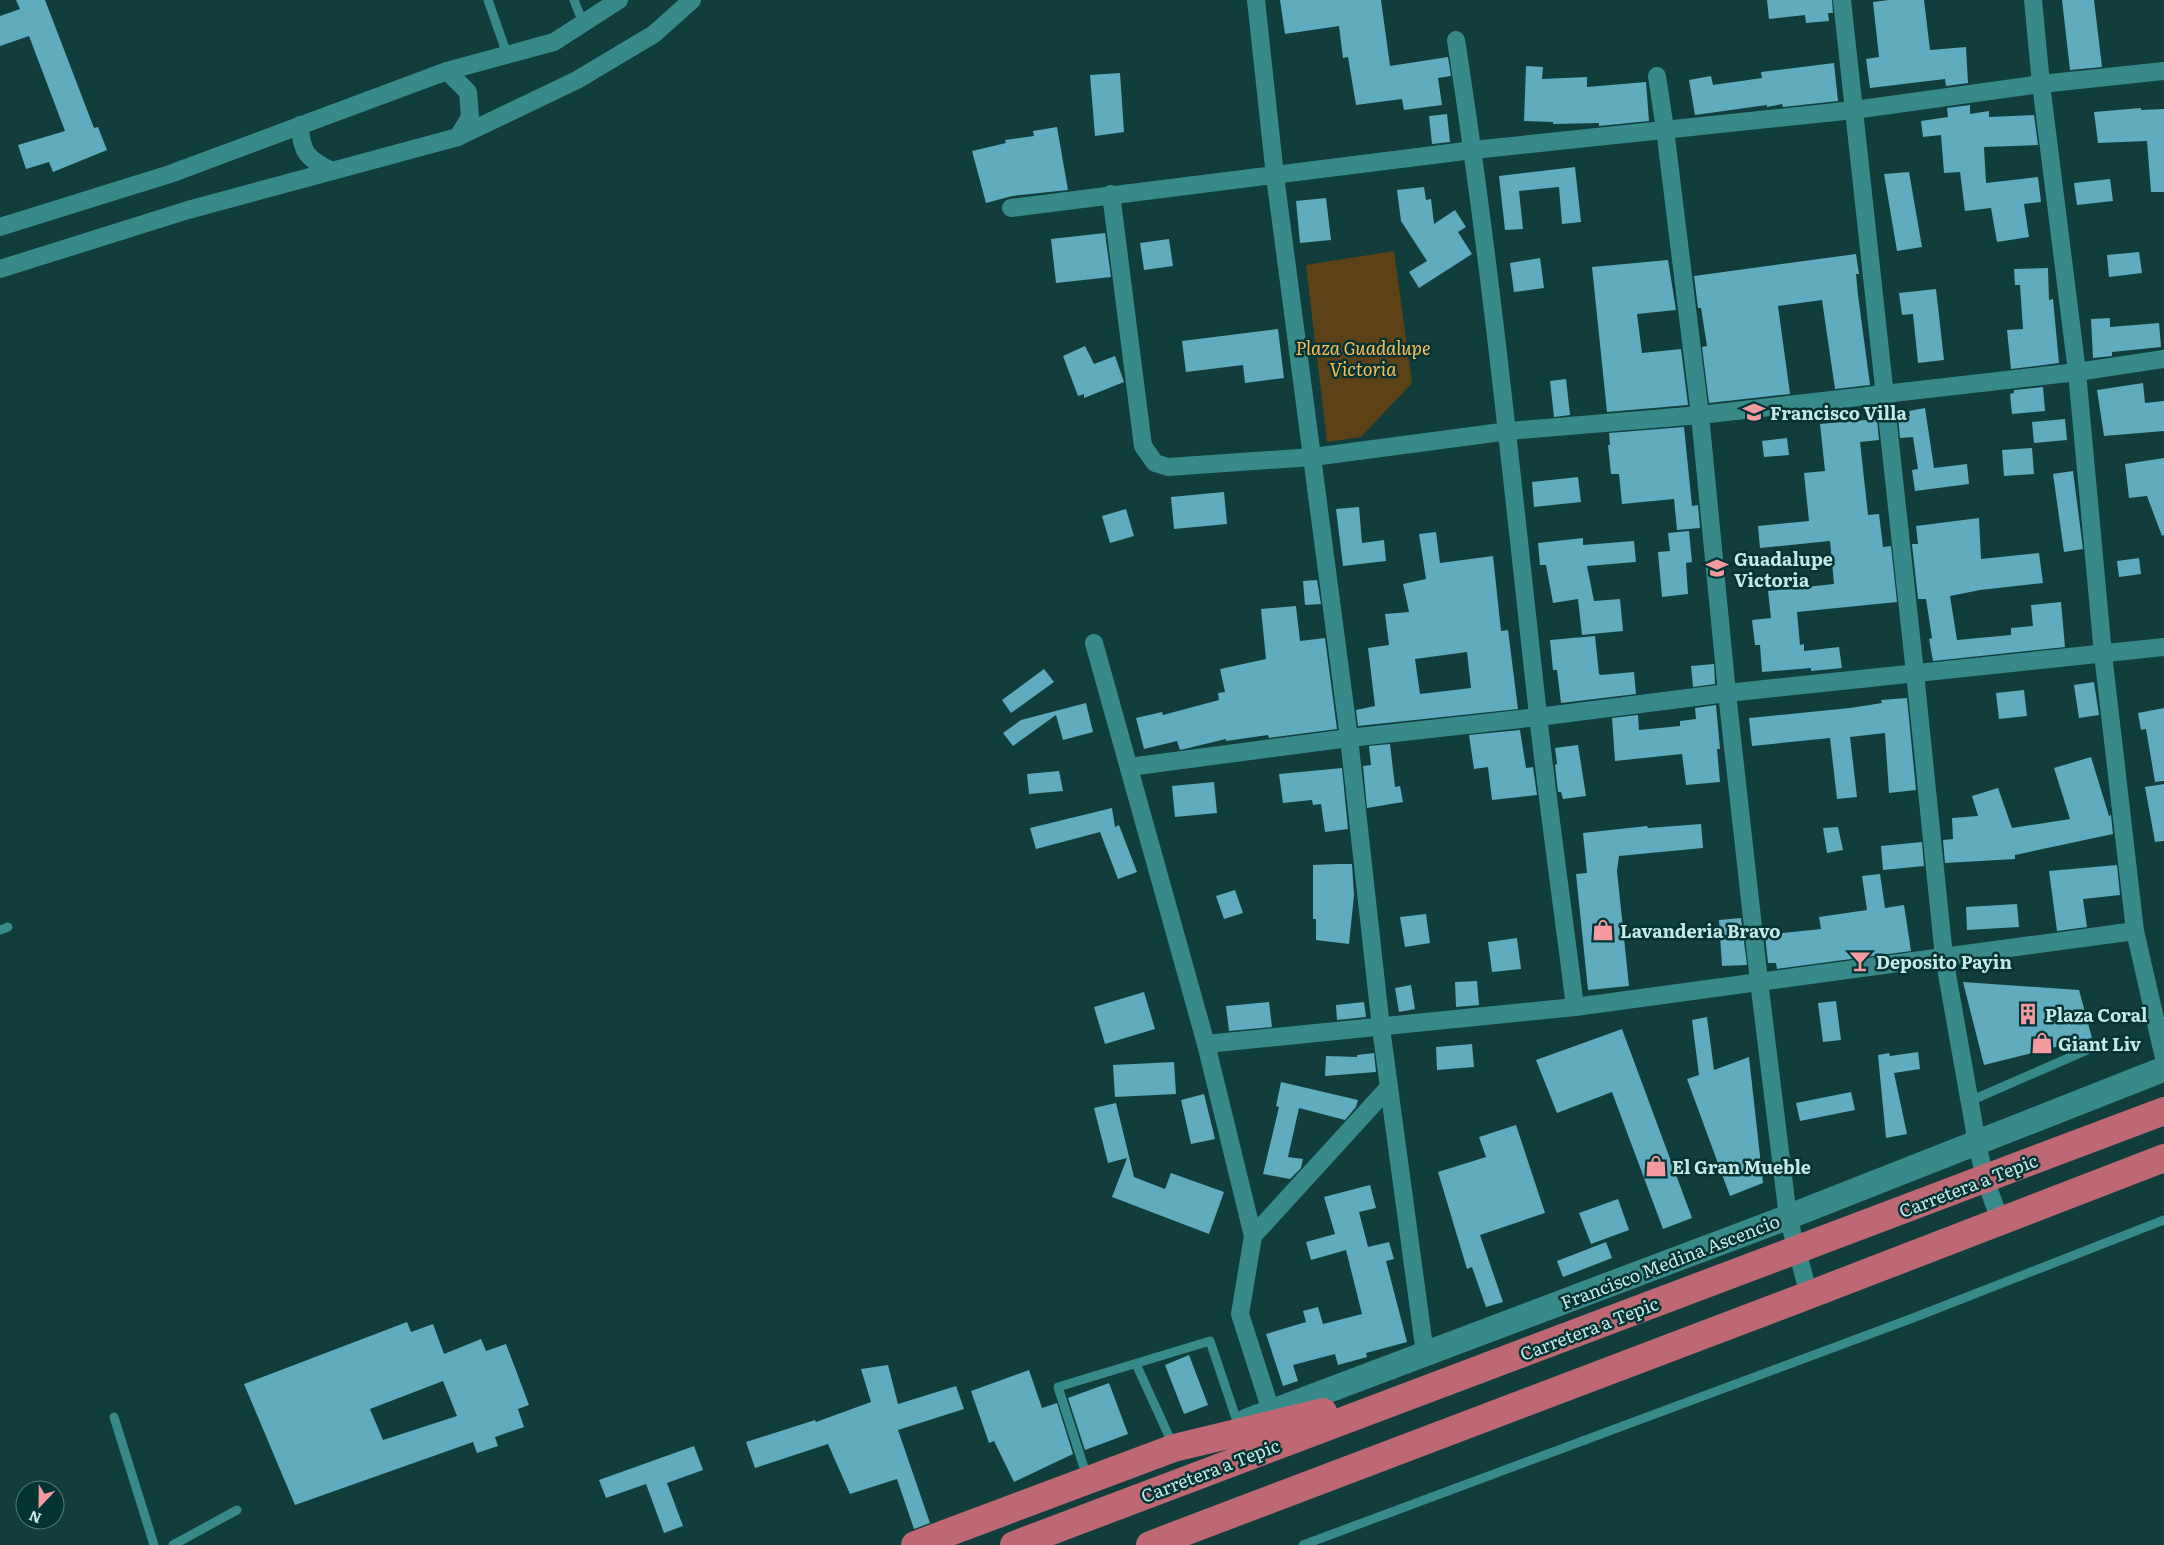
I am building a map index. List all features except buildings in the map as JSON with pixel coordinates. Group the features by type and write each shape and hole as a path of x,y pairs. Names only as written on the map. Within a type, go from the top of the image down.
{"highway":[{"name":"Carretera a Tepic","path":"1014,1545 2164,1111"},
{"path":"1150,1545 2164,1158"},
{"name":"Francisco Medina Ascencio","path":"915,1545 1174,1448 1441,1383"}],"main road":[{"name":"Francisco Medina Ascencio","path":"1174,1448 1788,1217 2164,1069"}],"street":[{"path":"0,269 188,210 458,137 578,80 654,34 692,0"},
{"path":"1256,0 1274,176 1349,738 1381,1028 1425,1354"},
{"path":"1842,0 1944,957 1977,1142 1985,1179 2000,1220"},
{"path":"2033,0 2041,84 2077,372 2103,654 2135,931 2164,1058"},
{"path":"0,227 170,174 447,71 554,42 611,2"},
{"path":"1456,40 1473,150 1508,432 1538,717 1575,1007"},
{"path":"447,71 468,92 470,117 458,137"},
{"path":"1011,208 1473,150 1854,110 2041,84 2164,72"},
{"path":"1657,76 1700,415 1727,693 1759,981 1788,1217 1809,1295"},
{"path":"300,125 304,151 316,163 332,170"},
{"path":"1111,194 1143,446 1154,463 1168,467 1312,457 1508,432 1700,415 2077,372 2164,359"},
{"path":"1094,643 1206,1044 1253,1236 1240,1314 1271,1411"},
{"path":"1129,768 1349,738 1727,693 2164,647"},
{"path":"1206,1044 1381,1028 1575,1007 2135,931"},
{"path":"1253,1236 1389,1087"}],"lane":[{"path":"488,0 507,54"},
{"path":"574,0 583,23"},
{"path":"1970,1102 2087,1050"},
{"path":"1303,1545 1903,1322 2164,1220"},
{"path":"1088,1480 1058,1387 1210,1341 1238,1424"},
{"path":"1136,1364 1174,1448"},
{"path":"114,1417 154,1545"},
{"path":"173,1545 237,1510"}],"green space":[{"name":"Plaza Guadalupe Victoria","path":"1394,251 1412,383 1361,437 1327,442 1306,265"}],"place":[{"name":"Francisco Villa","path":"1754,412"},
{"name":"Guadalupe Victoria","path":"1717,568"},
{"name":"Lavanderia Bravo","path":"1603,930"},
{"name":"Deposito Payin","path":"1860,961"},
{"name":"Plaza Coral","path":"2028,1014"},
{"name":"Giant Liv","path":"2042,1043"},
{"name":"El Gran Mueble","path":"1656,1166"}]}
